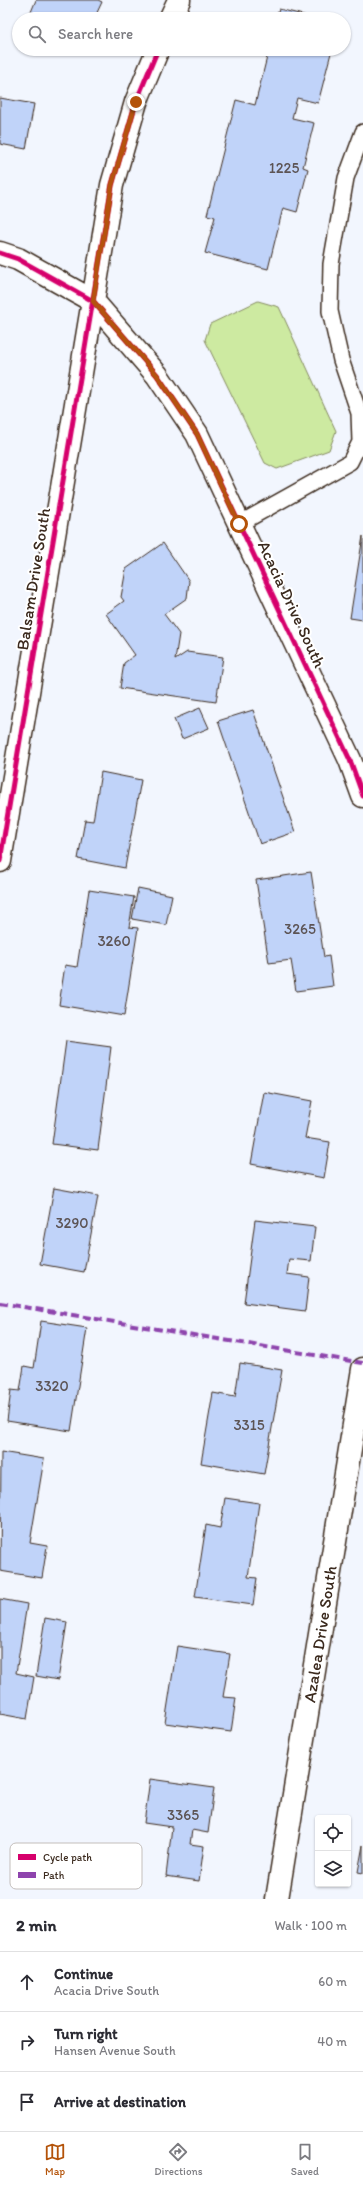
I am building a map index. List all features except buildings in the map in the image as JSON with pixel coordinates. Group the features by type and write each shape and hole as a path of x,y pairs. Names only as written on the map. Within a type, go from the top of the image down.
{"street":[{"path":"174,12 180,0"},
{"name":"Balsam Drive South","path":"0,861 112,185 136,102 155,56"},
{"name":"Acacia Drive South","path":"0,253 18,259 93,301 157,375 197,434 239,524 357,765 363,796"},
{"name":"Azalea Drive South","path":"277,1899 363,1369"}],"lane":[{"path":"239,524 350,462 360,442 359,413 341,360 330,312 330,272 346,178 363,132"}],"green space":[{"path":"258,301 279,307 336,431 329,450 277,469 265,463 205,340 210,324"}],"marked path":[{"path":"0,1303 363,1363"}],"cycle path":[{"path":"0,861 112,185 136,102 155,56"},
{"path":"0,253 18,259 93,301 157,375 197,434 350,760 363,796"}],"route":[{"path":"136,102 112,185 93,301 157,375 197,434 239,524"}]}
